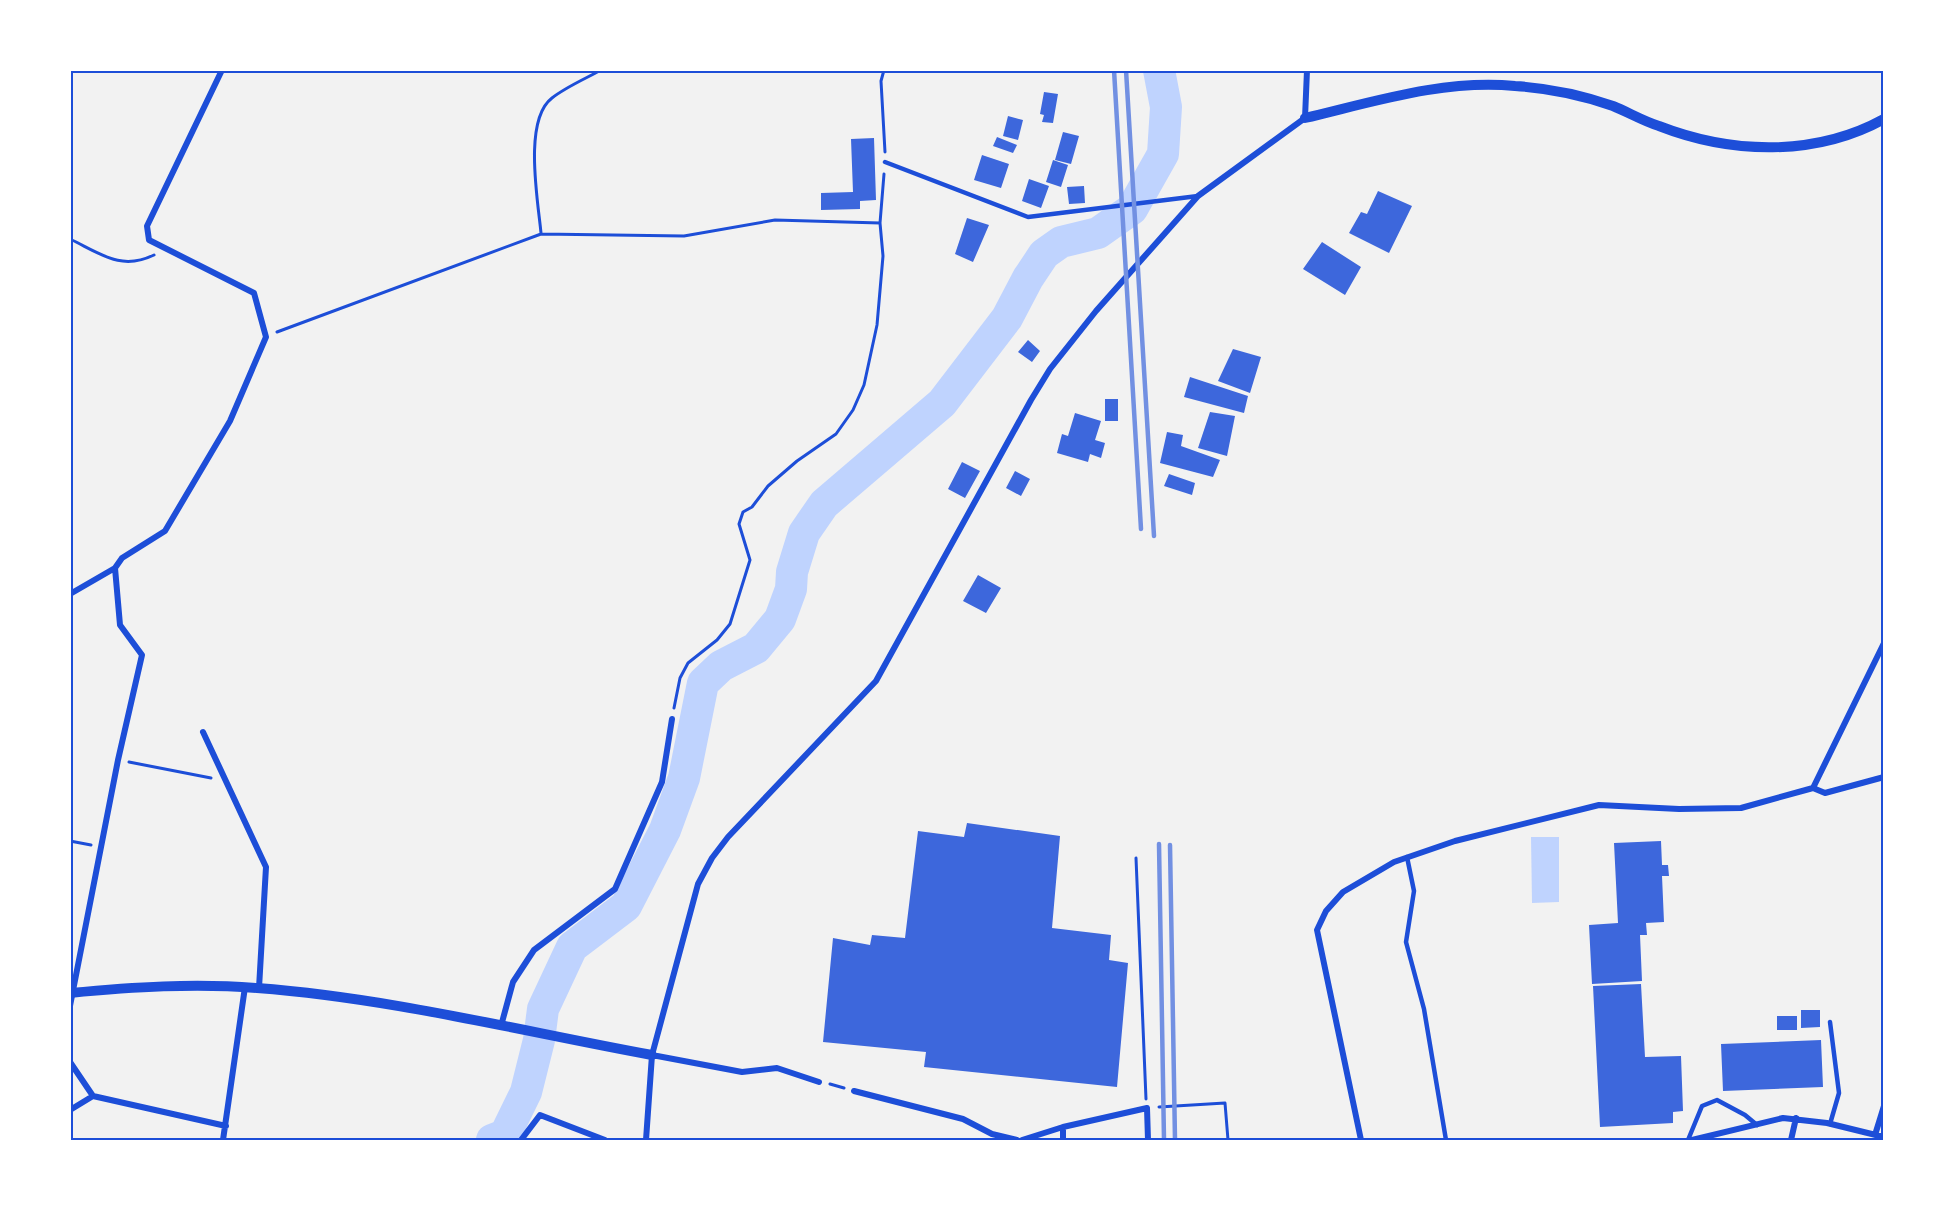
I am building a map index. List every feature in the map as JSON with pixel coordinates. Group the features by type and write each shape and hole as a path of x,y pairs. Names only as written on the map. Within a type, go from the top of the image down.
{"street":[{"path":"70,594 115,568 122,558 165,531 230,421 266,337 254,293 148,240 147,226 222,70"},
{"path":"1305,118 1307,70"},
{"path":"646,1140 652,1055 698,884 712,858 728,837 876,681 1050,369 1103,303 1198,196 1305,118 1389,98 1480,84 1516,86 1585,97 1659,127 1710,141 1746,146 1789,148 1813,145 1839,138 1884,119"},
{"path":"70,1006 118,760 142,655 120,625 115,568"},
{"path":"1813,788 1884,643"},
{"path":"501,1027 513,982 534,951 615,889 662,782 672,719"},
{"path":"203,732 266,867 259,988"},
{"path":"1360,1140 1317,930 1326,911 1343,892 1394,862 1407,857 1455,841 1599,805 1679,809 1741,808 1813,788 1825,793 1884,777"},
{"path":"72,993 171,985 259,988 376,1001 742,1072 777,1068 819,1082"},
{"path":"223,1140 245,987"},
{"path":"70,1062 93,1096 226,1126"},
{"path":"854,1091 963,1119 992,1137 1019,1140 1063,1127 1147,1108 1148,1140"},
{"path":"70,1110 93,1096"},
{"path":"1690,1140 1783,1118 1830,1124 1878,1137 1884,1106"},
{"path":"521,1140 540,1114 605,1140"},
{"path":"1791,1140 1796,1118"},
{"path":"1063,1127 1063,1140"}],"lane":[{"path":"885,162 1028,216 1198,196"},
{"path":"1407,857 1414,891 1406,942 1424,1009 1446,1140"},
{"path":"1830,1022 1839,1093 1830,1124"},
{"path":"1690,1140 1702,1106 1717,1100 1745,1114 1757,1125"}],"path":[{"path":"541,234 535,155 537,128 542,109 551,99 601,70"},
{"path":"672,719 680,678 688,663 717,640 730,624 750,560 739,524 743,512 797,461 836,434 853,410 864,385 877,325 883,256 880,223 885,162 881,81 884,70"},
{"path":"266,337 541,234 684,236 775,220 880,223"},
{"path":"70,239 119,263 141,262 167,249"},
{"path":"118,760 225,780"},
{"path":"70,841 102,847"},
{"path":"1136,858 1147,1108 1225,1103 1228,1140"},
{"path":"819,1082 854,1091"}],"water":[{"path":"1531,837 1559,837 1559,902 1532,903"}],"building":[{"path":"1044,92 1058,94 1053,123 1042,122 1044,115 1040,114"},
{"path":"1008,116 1023,120 1018,140 1003,136"},
{"path":"1063,132 1079,136 1071,164 1055,160"},
{"path":"997,137 1017,145 1013,153 993,146"},
{"path":"874,138 876,200 860,201 860,209 821,210 821,193 853,192 851,139"},
{"path":"982,155 1009,164 1001,188 974,180"},
{"path":"1053,160 1068,165 1061,187 1046,182"},
{"path":"1029,179 1049,186 1041,208 1022,201"},
{"path":"1084,186 1085,203 1069,204 1067,187"},
{"path":"1378,191 1412,206 1389,253 1349,233 1361,212 1367,214"},
{"path":"967,218 989,225 973,262 955,254"},
{"path":"1322,242 1361,267 1345,295 1303,269"},
{"path":"1028,340 1040,351 1032,362 1018,352"},
{"path":"1233,349 1261,357 1250,393 1218,381"},
{"path":"1190,377 1248,396 1244,413 1184,397"},
{"path":"1105,399 1118,399 1118,421 1105,421"},
{"path":"1210,412 1235,416 1227,456 1198,448"},
{"path":"1075,413 1101,421 1095,440 1105,443 1101,458 1090,454 1088,462 1057,453 1062,434 1068,436"},
{"path":"1167,432 1183,435 1181,446 1220,460 1213,477 1160,463"},
{"path":"962,462 980,471 965,498 948,489"},
{"path":"1015,471 1030,479 1021,496 1006,488"},
{"path":"1169,474 1195,483 1192,495 1164,486"},
{"path":"978,575 1001,588 986,613 963,601"},
{"path":"967,823 1060,836 1052,928 1111,935 1109,960 1128,963 1117,1087 924,1067 926,1052 823,1042 833,938 870,945 872,935 905,938 918,831 964,837"},
{"path":"1661,841 1662,865 1668,865 1669,876 1662,876 1664,922 1646,923 1647,935 1640,935 1642,981 1592,984 1589,925 1618,923 1614,843"},
{"path":"1641,984 1645,1057 1681,1056 1683,1111 1673,1112 1673,1123 1600,1127 1593,986"},
{"path":"1801,1010 1820,1010 1820,1027 1801,1028"},
{"path":"1777,1016 1797,1016 1797,1030 1777,1030"},
{"path":"1821,1040 1823,1087 1723,1091 1721,1044"}],"waterway":[{"path":"492,1140 505,1135 526,1092 539,1040 543,1009 572,947 626,906 665,830 684,778 703,683 721,666 756,648 780,619 791,589 792,572 804,533 824,504 942,403 1007,318 1028,278 1044,254 1061,242 1098,233 1132,209 1163,154 1166,107 1159,70"}],"railway":[{"path":"1114,70 1141,529"},
{"path":"1126,70 1154,536"},
{"path":"1159,844 1164,1140"},
{"path":"1170,845 1175,1140"}]}
